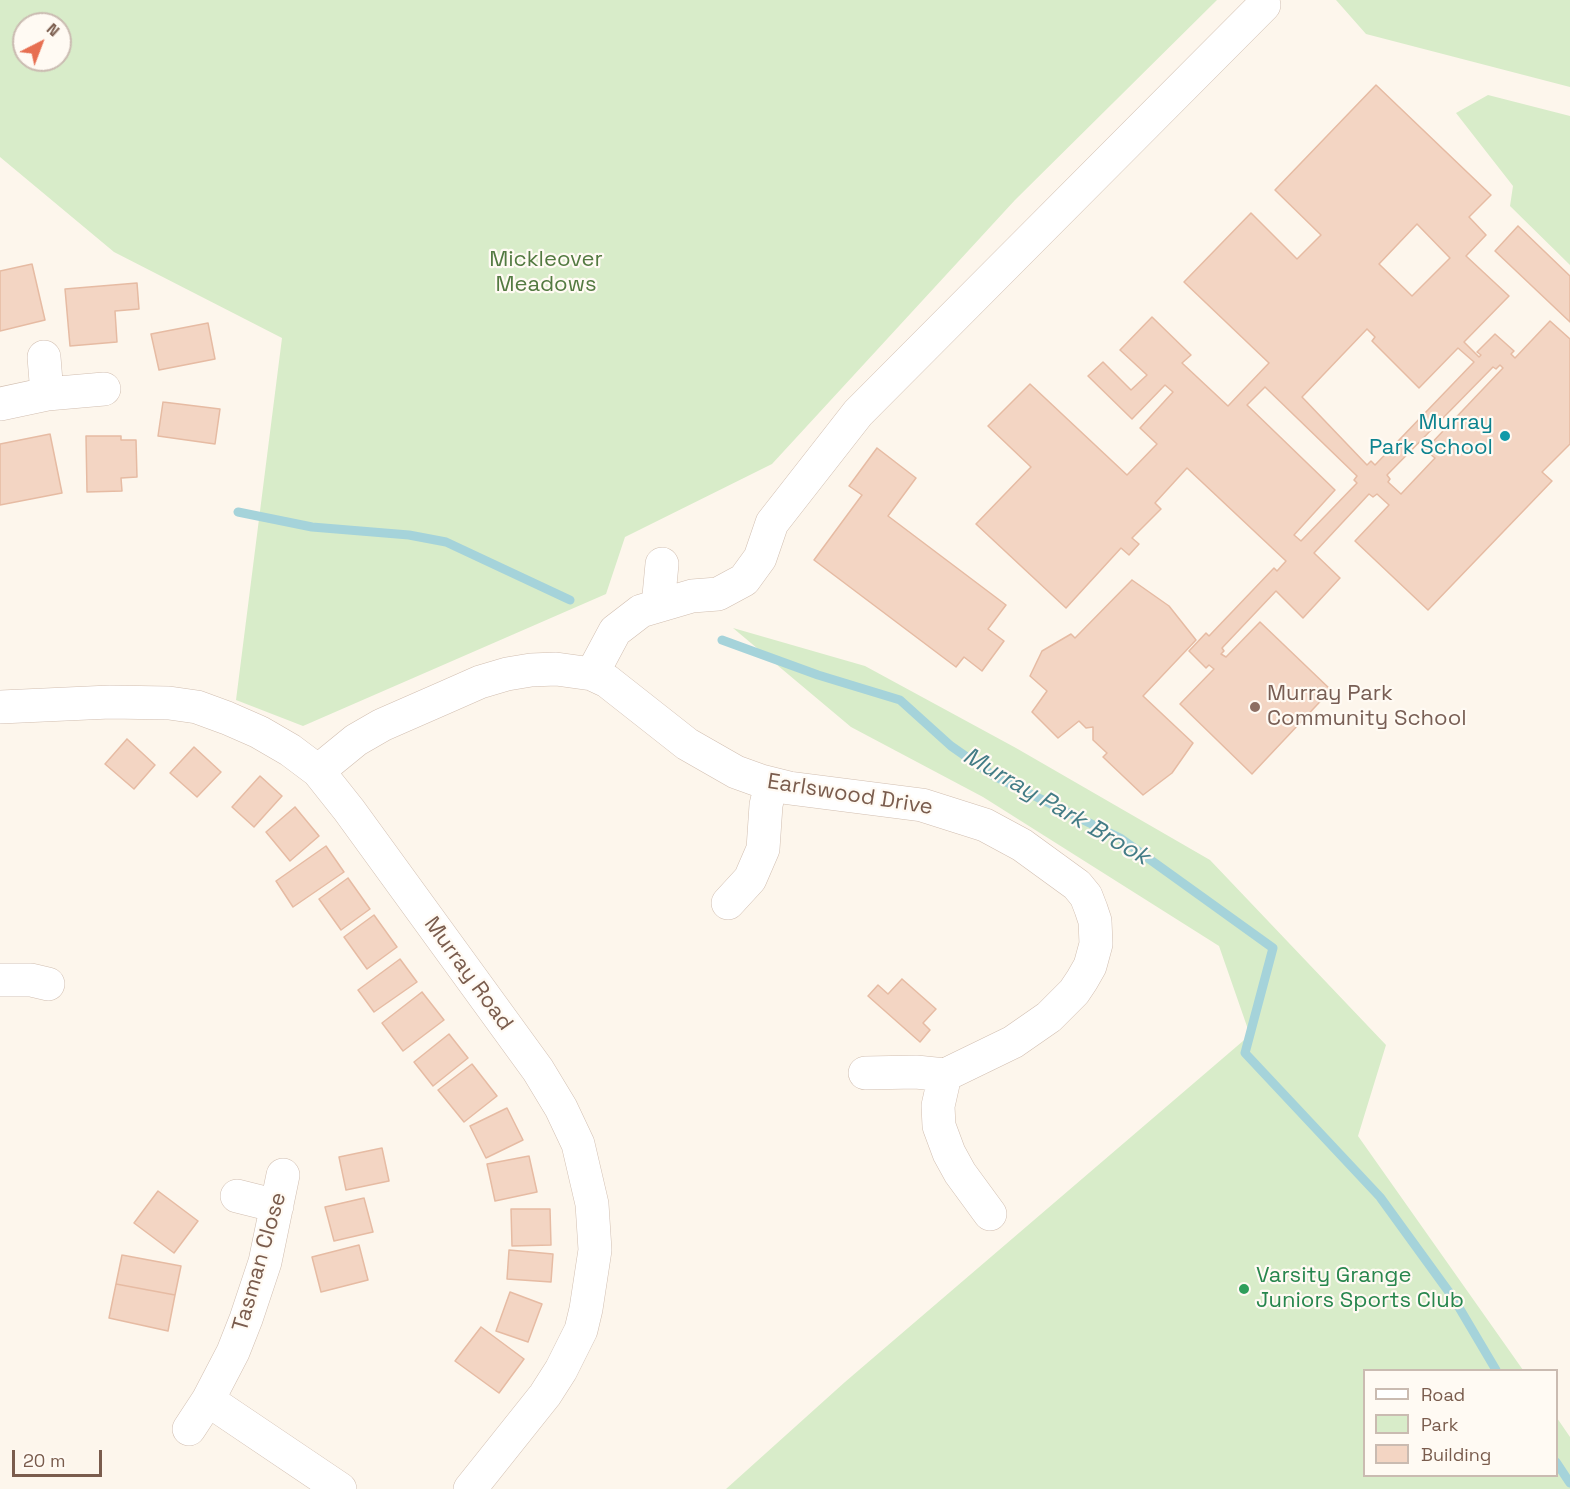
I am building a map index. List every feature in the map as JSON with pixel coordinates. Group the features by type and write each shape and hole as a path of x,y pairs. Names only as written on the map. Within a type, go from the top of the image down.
{"street":[{"path":"592,674 615,632 641,611 692,596 718,594 744,580 760,558 772,523 858,413 1264,4"},
{"path":"44,357 47,394"},
{"path":"0,404 47,394 104,389"},
{"path":"658,606 662,564"},
{"name":"Earlswood Drive","path":"318,771 356,740 382,725 480,682 507,674 556,669 592,674 606,681 687,744 736,772 789,788 904,801 985,825 1022,845 1077,885 1086,896 1095,921 1096,944 1090,966 1074,992 1048,1017 1013,1042 945,1075"},
{"name":"Murray Road","path":"0,707 141,701 197,707 260,732 318,771 350,810 538,1070 561,1108 578,1144 590,1190 595,1250 591,1286 581,1330 561,1370 544,1395 470,1489"},
{"path":"728,903 750,879 763,849 766,805 771,784"},
{"path":"0,980 31,980 48,984"},
{"path":"865,1073 916,1072 945,1075 938,1106 939,1126 949,1153 960,1173 990,1214"},
{"name":"Tasman Close","path":"189,1429 208,1400 233,1352 246,1319 265,1262 284,1174"},
{"path":"237,1196 277,1206"},
{"path":"208,1400 340,1489"}],"green space":[{"name":"Mickleover Meadows","path":"0,0 1217,0 1015,200 772,464 625,537 606,594 303,726 236,700 282,338 114,252 0,157"},
{"path":"1336,0 1570,0 1570,87 1366,34"},
{"path":"1488,95 1570,116 1570,265 1510,206 1513,186 1456,113"},
{"path":"733,628 865,666 1016,748 1210,860 1386,1045 1358,1136 1522,1369 1363,1369 1363,1477 1558,1477 1558,1419 1570,1437 1570,1489 726,1489 845,1382 1250,1035 1219,946 983,797 851,727"}],"building":[{"name":"Murray Park School","path":"1376,85 1491,195 1469,217 1486,235 1466,256 1509,296 1464,342 1479,357 1481,355 1477,352 1495,334 1514,351 1511,354 1515,358 1550,321 1570,339 1570,444 1542,472 1552,481 1428,610 1355,541 1389,505 1377,494 1373,497 1369,494 1314,553 1340,578 1303,618 1276,591 1222,648 1224,651 1221,654 1226,657 1260,622 1331,690 1252,774 1180,704 1214,669 1209,665 1206,668 1189,651 1206,633 1209,636 1274,568 1277,571 1286,561 1187,468 1155,503 1161,509 1132,538 1139,544 1129,555 1121,548 1066,608 976,524 1031,467 988,426 1030,384 1127,475 1157,444 1140,428 1173,392 1165,385 1132,419 1088,376 1103,362 1131,390 1147,375 1120,350 1152,317 1191,355 1182,363 1228,406 1269,363 1184,282 1251,213 1297,259 1321,235 1275,190","holes":["1417,224 1450,258 1412,296 1379,264","1367,329 1375,337 1372,341 1419,388 1458,348 1474,362 1375,465 1371,461 1367,465 1302,397","1500,365 1503,368 1425,450 1435,458 1401,494 1388,482 1390,479 1387,475 1493,367 1496,369","1265,387 1357,476 1354,480 1357,483 1301,541 1294,535 1335,490 1247,405"]},
{"path":"1518,226 1570,276 1570,322 1495,251"},
{"path":"32,264 45,320 0,331 0,271"},
{"path":"137,283 139,309 115,311 117,342 70,346 65,289"},
{"path":"208,323 215,359 159,370 151,334"},
{"path":"163,402 220,409 215,444 158,436"},
{"path":"50,434 62,493 0,505 0,444"},
{"path":"86,436 121,436 121,440 136,440 137,477 121,478 122,491 87,492"},
{"path":"877,448 916,478 888,516 1006,605 988,629 1004,641 982,671 964,657 956,667 814,560 862,495 849,486"},
{"path":"1132,580 1169,606 1196,640 1143,696 1193,743 1172,773 1143,795 1103,757 1107,753 1093,740 1093,727 1086,728 1079,721 1058,738 1032,712 1047,691 1030,676 1042,651 1071,634 1075,638"},
{"path":"127,739 155,765 134,789 105,764"},
{"path":"194,747 221,772 197,797 170,773"},
{"path":"260,776 282,796 254,827 232,807"},
{"path":"295,807 319,836 290,861 266,832"},
{"path":"326,846 344,872 293,907 276,881"},
{"path":"348,878 370,909 341,930 319,899"},
{"path":"374,915 397,947 367,969 344,937"},
{"path":"400,959 417,982 374,1012 358,990"},
{"path":"902,979 936,1009 923,1023 930,1030 920,1042 868,996 878,985 888,994"},
{"path":"422,992 444,1020 403,1051 382,1023"},
{"path":"449,1034 468,1058 433,1086 414,1062"},
{"path":"472,1064 497,1096 464,1122 438,1090"},
{"path":"507,1108 523,1140 486,1158 470,1126"},
{"path":"382,1148 389,1181 346,1190 339,1157"},
{"path":"529,1156 537,1192 495,1201 487,1164"},
{"path":"158,1191 198,1221 174,1253 134,1223"},
{"path":"364,1198 373,1232 334,1241 325,1207"},
{"path":"511,1209 550,1209 551,1245 512,1246"},
{"path":"359,1245 368,1280 321,1292 312,1257"},
{"path":"509,1250 553,1254 551,1282 507,1279"},
{"path":"122,1255 181,1266 175,1295 116,1284"},
{"path":"116,1284 175,1295 168,1331 109,1318"},
{"path":"510,1292 542,1304 528,1342 496,1331"},
{"path":"481,1327 524,1359 499,1393 455,1361"}],"waterway":[{"name":"Murray Park Brook","path":"238,512 312,527 409,535 446,542 570,600"},
{"name":"Murray Park Brook","path":"722,640 818,675 900,700 951,746 994,776 1120,838 1273,948 1245,1053 1380,1197 1454,1299 1495,1369"},
{"name":"Murray Park Brook","path":"1558,1465 1570,1483"}],"place":[{"name":"Murray Park School","path":"1505,436"},
{"name":"Murray Park Community School","path":"1255,707"},
{"name":"Varsity Grange Juniors Sports Club","path":"1244,1289"}]}
